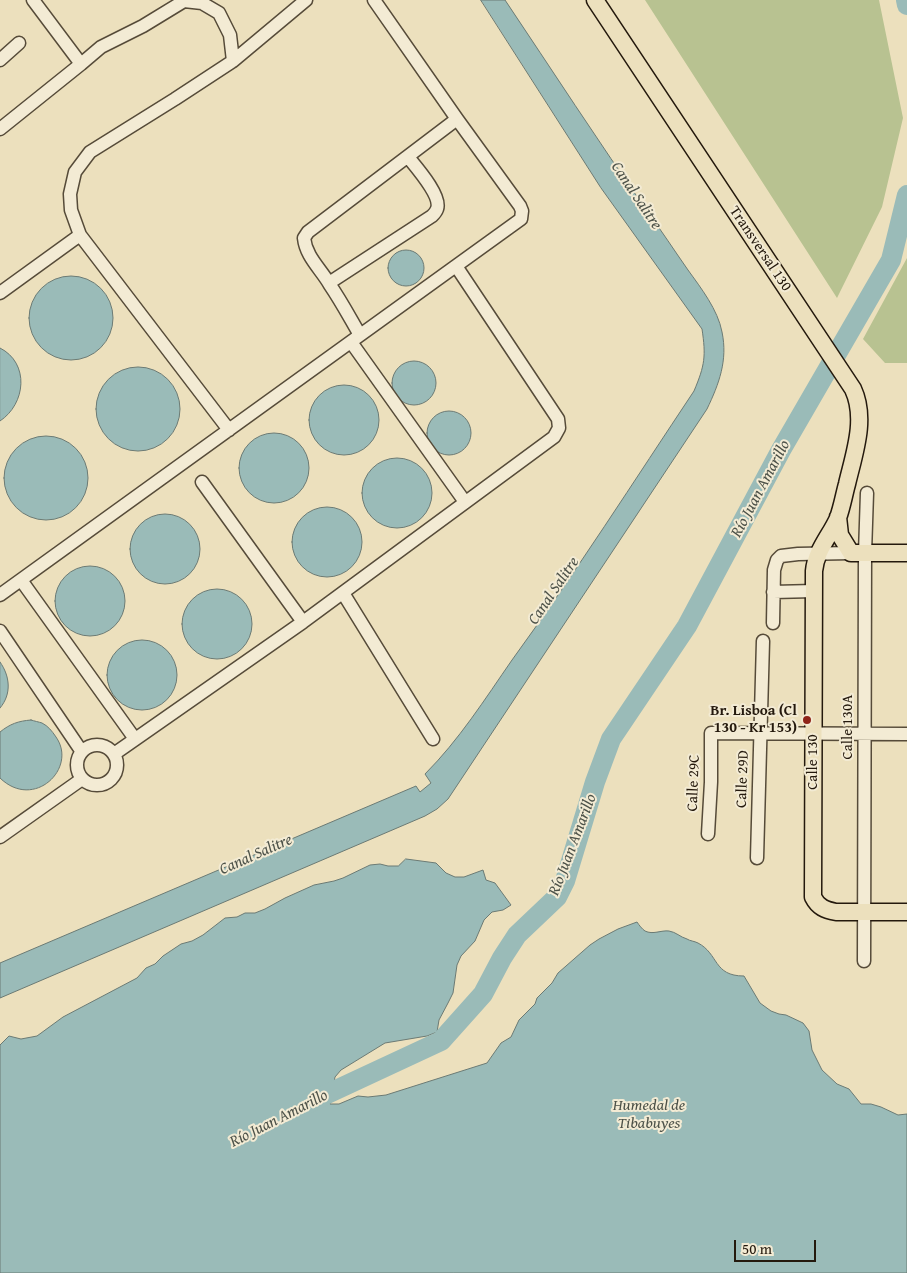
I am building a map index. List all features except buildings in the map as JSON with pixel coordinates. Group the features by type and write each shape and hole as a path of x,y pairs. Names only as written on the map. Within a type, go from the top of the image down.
{"main road":[{"name":"Transversal 130","path":"595,0 853,389 857,398 859,428 855,452 838,517 818,553"},
{"name":"Transversal 130","path":"838,517 840,534 858,553"},
{"name":"Calle 130","path":"818,553 814,565 813,897 816,904 822,909 836,912 865,912"},
{"path":"858,553 907,554"},
{"path":"865,912 907,912"}],"street":[{"path":"33,0 81,64"},
{"path":"229,430 80,235 71,210 70,194 75,172 90,152 233,61 306,0"},
{"path":"0,595 521,219 523,215 520,206 374,0"},
{"path":"0,129 101,47 143,26 184,1 202,3 219,13 230,35 233,61"},
{"path":"0,60 19,44"},
{"path":"457,119 308,232 304,238 305,246 311,258 329,282 356,339 465,502"},
{"path":"329,282 432,216 437,209 438,202 432,190 408,157"},
{"path":"0,293 80,235"},
{"path":"114,754 303,622 554,437 559,428 558,419 456,266"},
{"path":"202,482 303,622"},
{"name":"Calle 130A","path":"864,961 865,734 858,553 867,493"},
{"path":"773,623 774,570 777,560 781,556 818,553 858,553"},
{"path":"20,580 135,739"},
{"path":"774,592 814,591"},
{"path":"343,593 433,739"},
{"path":"0,631 82,752"},
{"name":"Calle 29D","path":"757,858 763,641"},
{"name":"Calle 29C","path":"708,834 711,733 761,733"},
{"path":"761,733 907,734"},
{"path":"102,745 109,748 114,754 117,768 109,781 96,785 88,784 78,773 78,758 88,747 102,745"},
{"path":"0,837 82,779"}],"green space":[{"path":"645,0 879,0 903,118 882,207 837,298"},
{"path":"907,258 907,363 885,363 863,339"}],"water":[{"name":"Canal Salitre","path":"481,0 505,0 713,307 722,332 724,352 719,381 707,409 448,799 437,809 425,816 0,998 0,963 416,786 420,792 431,783 425,774 449,747 482,704 582,560 694,391 704,360 702,329 601,188"},
{"path":"406,250 413,251 419,255 423,261 423,275 419,281 413,285 406,286 399,285 393,281 389,275 388,268 389,261 393,255 399,251"},
{"path":"71,276 87,279 101,288 110,302 113,318 110,334 101,348 87,357 71,360 55,357 41,348 32,334 29,318 32,302 41,288 55,279"},
{"path":"0,348 10,355 16,363 20,373 21,384 15,405 9,414 0,421"},
{"path":"418,361 430,367 435,374 435,392 430,399 423,404 410,405 398,399 393,392 392,379 398,367 405,362"},
{"path":"138,367 154,370 168,379 177,393 180,409 177,425 168,439 154,448 138,451 122,448 108,439 99,425 96,409 99,393 108,379 122,370"},
{"path":"344,385 357,388 369,395 376,407 379,420 376,433 369,445 357,452 344,455 331,452 319,445 312,433 309,420 312,407 319,395 331,388"},
{"path":"445,411 453,411 465,417 471,433 465,449 453,455 445,455 433,449 427,437 427,429 433,417"},
{"path":"274,433 287,436 299,443 306,455 309,468 306,481 299,493 287,500 274,503 261,500 249,493 242,481 239,468 242,455 249,443 261,436"},
{"path":"46,436 62,439 76,448 85,462 88,478 85,494 76,508 62,517 46,520 30,517 16,508 7,494 4,478 7,462 16,448 30,439"},
{"path":"397,458 410,461 422,468 429,480 432,493 429,506 422,518 410,525 397,528 384,525 372,518 365,506 362,493 365,480 372,468 384,461"},
{"path":"327,507 340,510 352,517 359,529 362,542 359,555 352,567 340,574 327,577 314,574 302,567 295,555 292,542 295,529 302,517 314,510"},
{"path":"165,514 178,517 190,524 197,536 200,549 197,562 190,574 178,581 165,584 152,581 140,574 133,562 130,549 133,536 140,524 152,517"},
{"path":"90,566 103,569 115,576 122,588 125,601 122,614 115,626 103,633 90,636 77,633 65,626 58,614 55,601 58,588 65,576 77,569"},
{"path":"217,589 230,592 242,599 249,611 252,624 249,637 242,649 230,656 217,659 204,656 192,649 185,637 182,624 185,611 192,599 204,592"},
{"path":"142,640 155,643 167,650 174,662 177,675 174,688 167,700 155,707 142,710 129,707 117,700 110,688 107,675 110,662 117,650 129,643"},
{"path":"0,662 8,679 8,691 0,708"},
{"path":"31,720 44,724 56,737 61,749 61,761 57,772 49,781 38,788 26,790 13,787 0,778 0,732 14,723"},
{"name":"Humedal de Tibabuyes","path":"406,859 436,863 446,873 455,877 464,877 483,870 486,880 495,883 511,905 503,910 492,912 484,920 475,941 461,956 457,965 453,993 439,1020 437,1032 427,1036 385,1043 341,1070 335,1077 330,1104 339,1104 358,1096 386,1095 487,1063 501,1043 511,1037 519,1020 535,1004 537,998 552,983 558,973 599,939 637,922 645,931 671,932 698,943 710,953 721,968 734,975 744,976 760,1003 771,1011 786,1015 803,1023 809,1031 812,1050 822,1070 837,1084 849,1089 861,1104 871,1104 898,1115 907,1114 907,1273 0,1273 0,1045 9,1036 21,1039 37,1036 63,1017 137,978 146,968 155,964 163,956 181,944 203,935 225,918 237,917 245,913 255,913 314,885 343,878 370,865 398,866"}],"waterway":[{"name":"Río Juan Amarillo","path":"906,0 907,5"},
{"name":"Río Juan Amarillo","path":"307,1104 441,1041 483,994 502,958 517,935 557,897 565,881 595,782 611,739 687,626 781,450 891,260 907,195"}],"place":[{"name":"Br. Lisboa (Cl 130 - Kr 153)","path":"807,720"}]}
